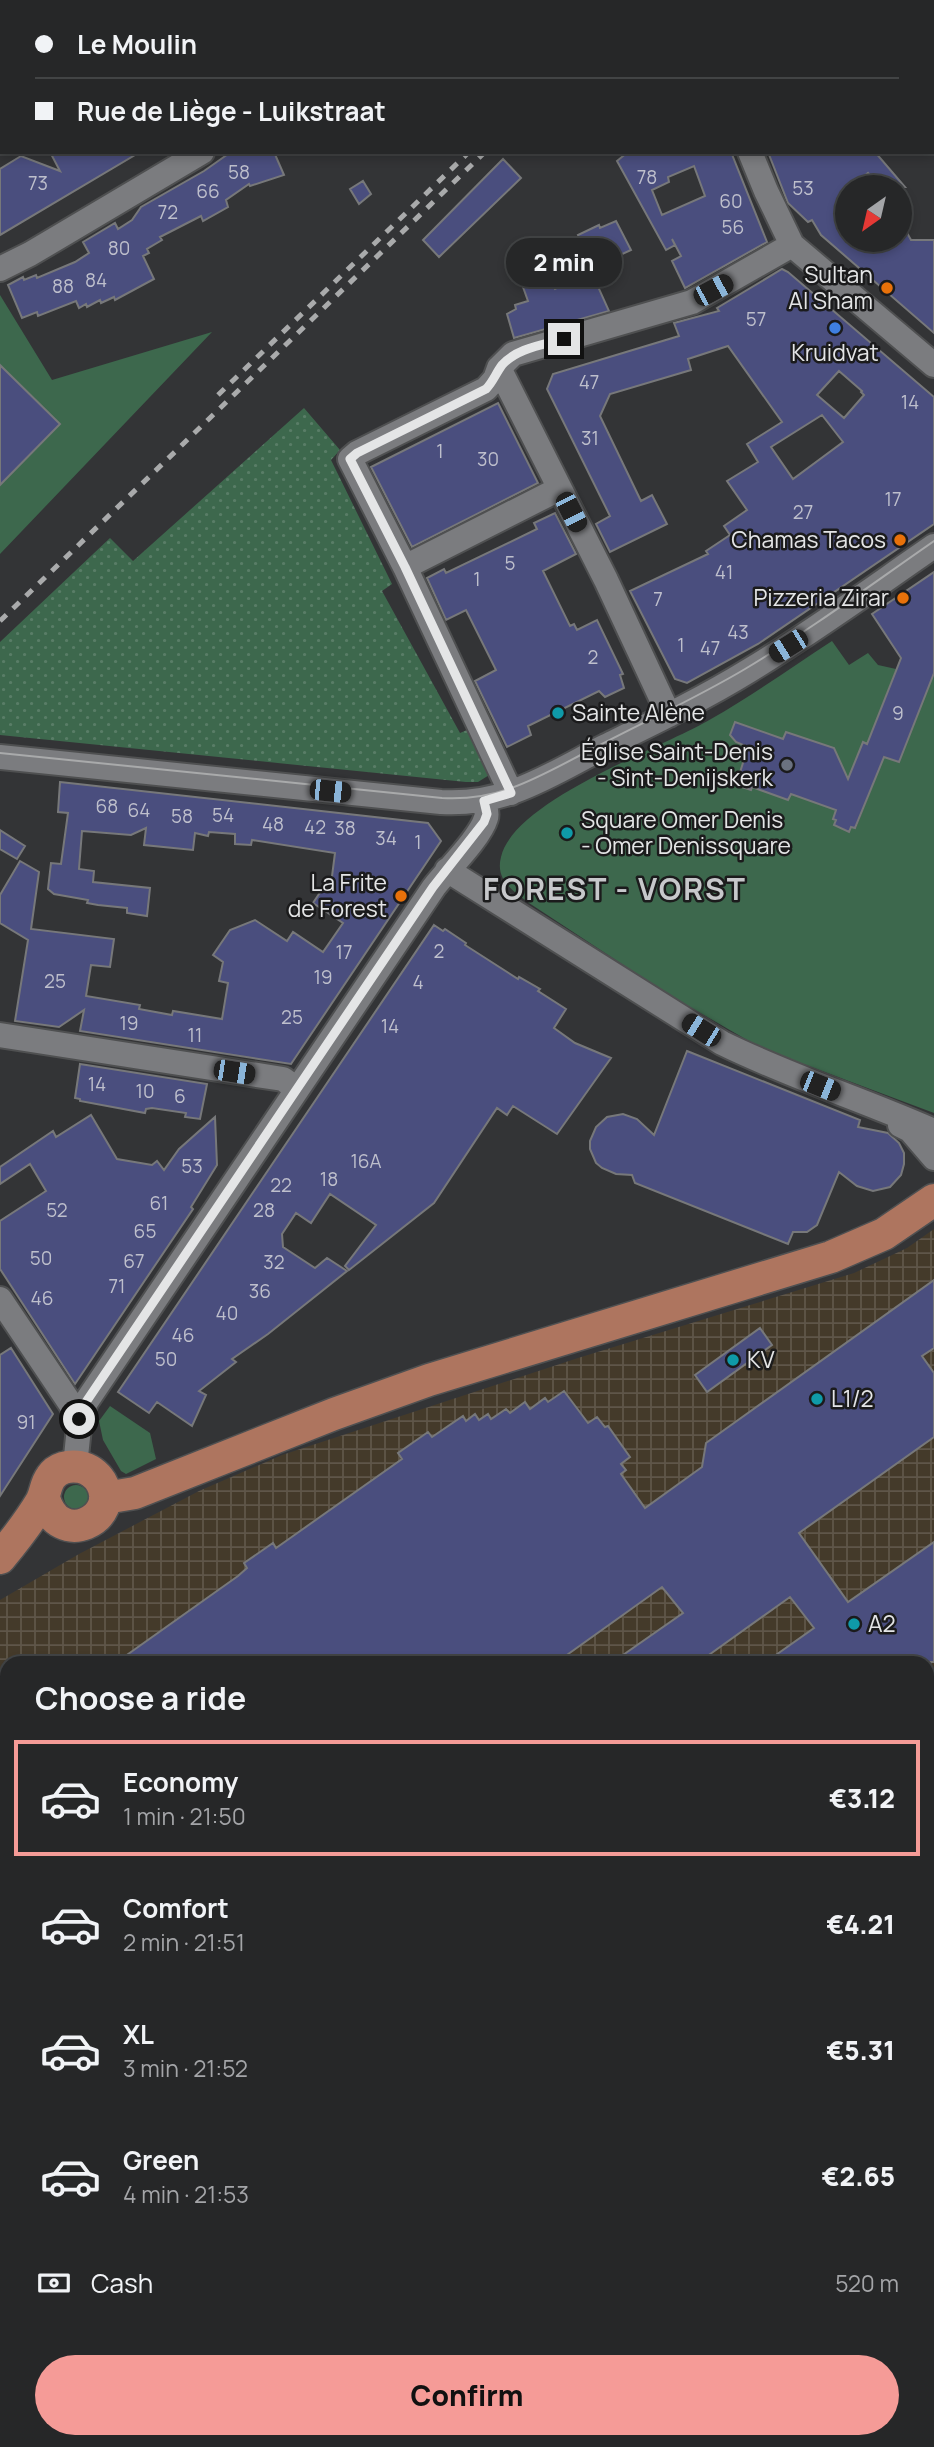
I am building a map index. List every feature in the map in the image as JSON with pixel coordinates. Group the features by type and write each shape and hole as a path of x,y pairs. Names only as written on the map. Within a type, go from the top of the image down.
{"main road":[{"path":"105,1498 135,1493 429,1380 831,1257 884,1234 934,1200"},
{"path":"0,1558 24,1530 44,1498 46,1485 52,1475 62,1468 87,1468 97,1476 103,1486 105,1498 99,1514 93,1520 78,1526 69,1526 57,1521 48,1511 44,1498"},
{"path":"0,1566 69,1526"}],"street":[{"path":"0,270 199,154"},
{"path":"752,154 792,245 934,365"},
{"path":"511,793 405,567 350,459 357,453 486,389 495,379 499,368 513,354 692,302 792,245"},
{"path":"499,368 606,580 668,715"},
{"path":"405,567 559,489"},
{"path":"0,757 433,802 463,804 484,801 511,793 668,715 747,672 934,546"},
{"path":"75,1466 79,1419 86,1402 433,887 469,844 486,818 484,801"},
{"path":"447,870 722,1043 756,1060 934,1131"},
{"path":"0,1035 284,1079 297,1089"},
{"path":"863,1103 910,1130 934,1158"},
{"path":"0,1299 8,1328 79,1419"}],"shaded area":[{"path":"934,1229 934,1656 0,1656 0,1600 79,1554 199,1491 282,1455 578,1358 854,1273 907,1248"}],"green space":[{"path":"0,295 52,380 212,332 0,554"},
{"path":"304,408 340,450 331,460 392,584 382,591 460,733 474,727 494,772 478,782 466,782 0,735 0,642 110,538 133,561"},
{"path":"832,641 849,665 868,653 878,665 896,669 867,744 863,743 833,818 836,820 835,826 849,831 851,827 856,828 884,757 899,762 934,673 934,1113 761,1048 669,995 529,903 507,884 501,872 501,857 512,836 532,815 592,778 711,719"},
{"path":"110,1406 150,1433 156,1459 126,1474 121,1471 103,1440 99,1421"},
{"path":"76,1485 85,1488 88,1497 85,1506 76,1509 67,1506 64,1497 67,1488"}],"building":[{"path":"51,154 137,154 0,235 0,169 21,156 60,171"},
{"path":"228,154 275,154 284,175 250,186 249,184 226,200 228,207 203,221 201,216 160,237 162,240 147,249 149,253 143,256 154,279 115,300 114,297 101,303 100,300 79,308 76,301 38,316 37,312 22,318 8,285 23,277 24,280 36,275 37,278 75,262 89,253 83,242 115,223 118,229 132,220 141,207"},
{"path":"626,154 732,154 767,242 685,288 672,261 681,256 672,239 675,245 666,250 617,161","holes":["694,166 705,196 662,215 652,190 669,182 668,177"]},
{"path":"769,154 877,154 895,175 835,175 835,247 821,235 812,220 808,222 788,203"},
{"path":"503,159 521,178 439,257 423,240"},
{"path":"363,181 371,194 359,204 350,189"},
{"path":"616,221 631,250 594,267 578,235 599,225 600,228"},
{"path":"912,240 934,240 934,333 841,252 912,252"},
{"path":"543,264 555,289 591,271 609,311 514,338 507,314 516,309 515,305 528,301 523,287"},
{"path":"782,269 934,397 934,524 758,644 687,683 675,679 630,591 708,554 706,551 730,535 724,526 747,510 727,481 758,462 747,444 782,422 728,346 688,359 691,370 610,394 600,416 641,501 652,495 667,524 610,552 596,524 610,516 547,389 553,374 679,336 674,323 719,311 717,308","holes":["839,371 864,395 844,418 817,395","822,415 843,442 793,479 771,447"]},
{"path":"0,365 60,424 0,485"},
{"path":"498,403 538,483 412,547 371,467"},
{"path":"555,513 576,554 543,571 570,626 574,624 577,630 597,620 623,674 620,675 624,688 605,697 599,691 528,726 531,735 507,747 475,681 496,670 466,610 446,620 427,578 444,569 446,573 537,529 534,523"},
{"path":"934,572 934,673 899,762 884,757 855,828 851,827 849,832 834,825 836,810 791,794 788,800 752,787 751,790 736,785 748,747 736,742 730,735 735,722 783,739 786,732 834,748 848,779 863,742 867,744 901,658 872,614"},
{"path":"60,782 428,823 441,841 291,1064 80,1031 84,1010 59,1027 15,1021 28,940 0,923 0,895 20,861 39,872 31,929 114,939 110,967 91,965 86,996 140,1005 139,1009 222,1019 228,983 219,981 223,962 213,955 230,930 255,920 287,941 293,932 323,952 343,923 313,903 323,888 331,884 335,853 252,840 251,845 235,844 235,834 209,832 208,836 195,833 193,850 144,845 146,828 131,835 82,831 79,869 94,871 93,882 150,888 147,916 127,913 127,908 87,903 88,900 54,894 48,889 51,863 61,864 68,813 58,812"},
{"path":"0,830 25,846 17,859 0,849"},
{"path":"434,925 443,931 445,929 518,979 519,977 540,989 538,991 566,1009 554,1028 575,1043 611,1058 557,1134 513,1106 507,1115 497,1108 434,1203 349,1270 345,1266 376,1225 330,1194 311,1223 296,1213 282,1234 283,1247 315,1268 327,1258 347,1271 232,1359 236,1362 199,1391 206,1395 192,1426 157,1402 149,1413 118,1392"},
{"path":"687,1051 860,1120 858,1127 888,1133 899,1143 904,1153 901,1175 890,1187 873,1191 857,1186 839,1172 817,1225 807,1232 793,1232 788,1244 635,1183 632,1175 616,1174 602,1168 596,1163 590,1149 590,1141 596,1127 607,1117 623,1114 637,1119 654,1135"},
{"path":"80,1064 207,1084 200,1119 185,1117 186,1113 152,1108 146,1109 145,1113 80,1101 75,1098"},
{"path":"91,1115 117,1159 152,1165 157,1161 164,1170 179,1149 215,1117 217,1165 191,1207 193,1209 75,1384 0,1269 0,1221 46,1191 30,1164 0,1184 0,1167 53,1131 56,1137"},
{"path":"934,1280 934,1348 922,1356 934,1373 934,1437 799,1533 848,1602 934,1542 934,1656 774,1656 814,1628 790,1597 707,1656 622,1656 683,1613 662,1587 565,1656 125,1656 238,1576 247,1568 244,1563 273,1543 276,1548 402,1459 398,1453 428,1432 432,1437 463,1416 466,1421 475,1414 479,1420 488,1414 491,1419 506,1409 510,1413 525,1402 530,1409 545,1398 548,1402 564,1391 588,1423 597,1417 605,1427 608,1426 630,1457 621,1464 626,1470 621,1474 645,1508 702,1467 706,1443"},
{"name":"KV","path":"760,1328 772,1345 707,1392 695,1375"},
{"path":"11,1348 53,1414 0,1496 0,1355"}],"tram line":[{"path":"0,753 442,798 485,795 543,775 727,679 817,623 934,541"}],"railway":[{"path":"218,395 467,154"},
{"path":"0,621 483,154"}],"place":[{"name":"Sultan Al Sham","path":"887,288"},
{"name":"Kruidvat","path":"835,328"},
{"name":"Chamas Tacos","path":"900,540"},
{"name":"Pizzeria Zirar","path":"903,598"},
{"name":"Sainte Alène","path":"558,713"},
{"name":"Église Saint-Denis - Sint-Denijskerk","path":"787,765"},
{"name":"Square Omer Denis - Omer Denissquare","path":"567,833"},
{"name":"La Frite de Forest","path":"401,896"},
{"name":"KV","path":"733,1360"},
{"name":"L1/2","path":"817,1399"},
{"name":"A2","path":"854,1624"}],"district":[{"name":"FOREST - VORST","path":"615,890"}],"route":[{"path":"79,1419 86,1402 433,887 484,822 487,814 484,801 511,793 405,567 350,459 357,453 486,389 495,379 499,368 513,354 564,339"}]}
